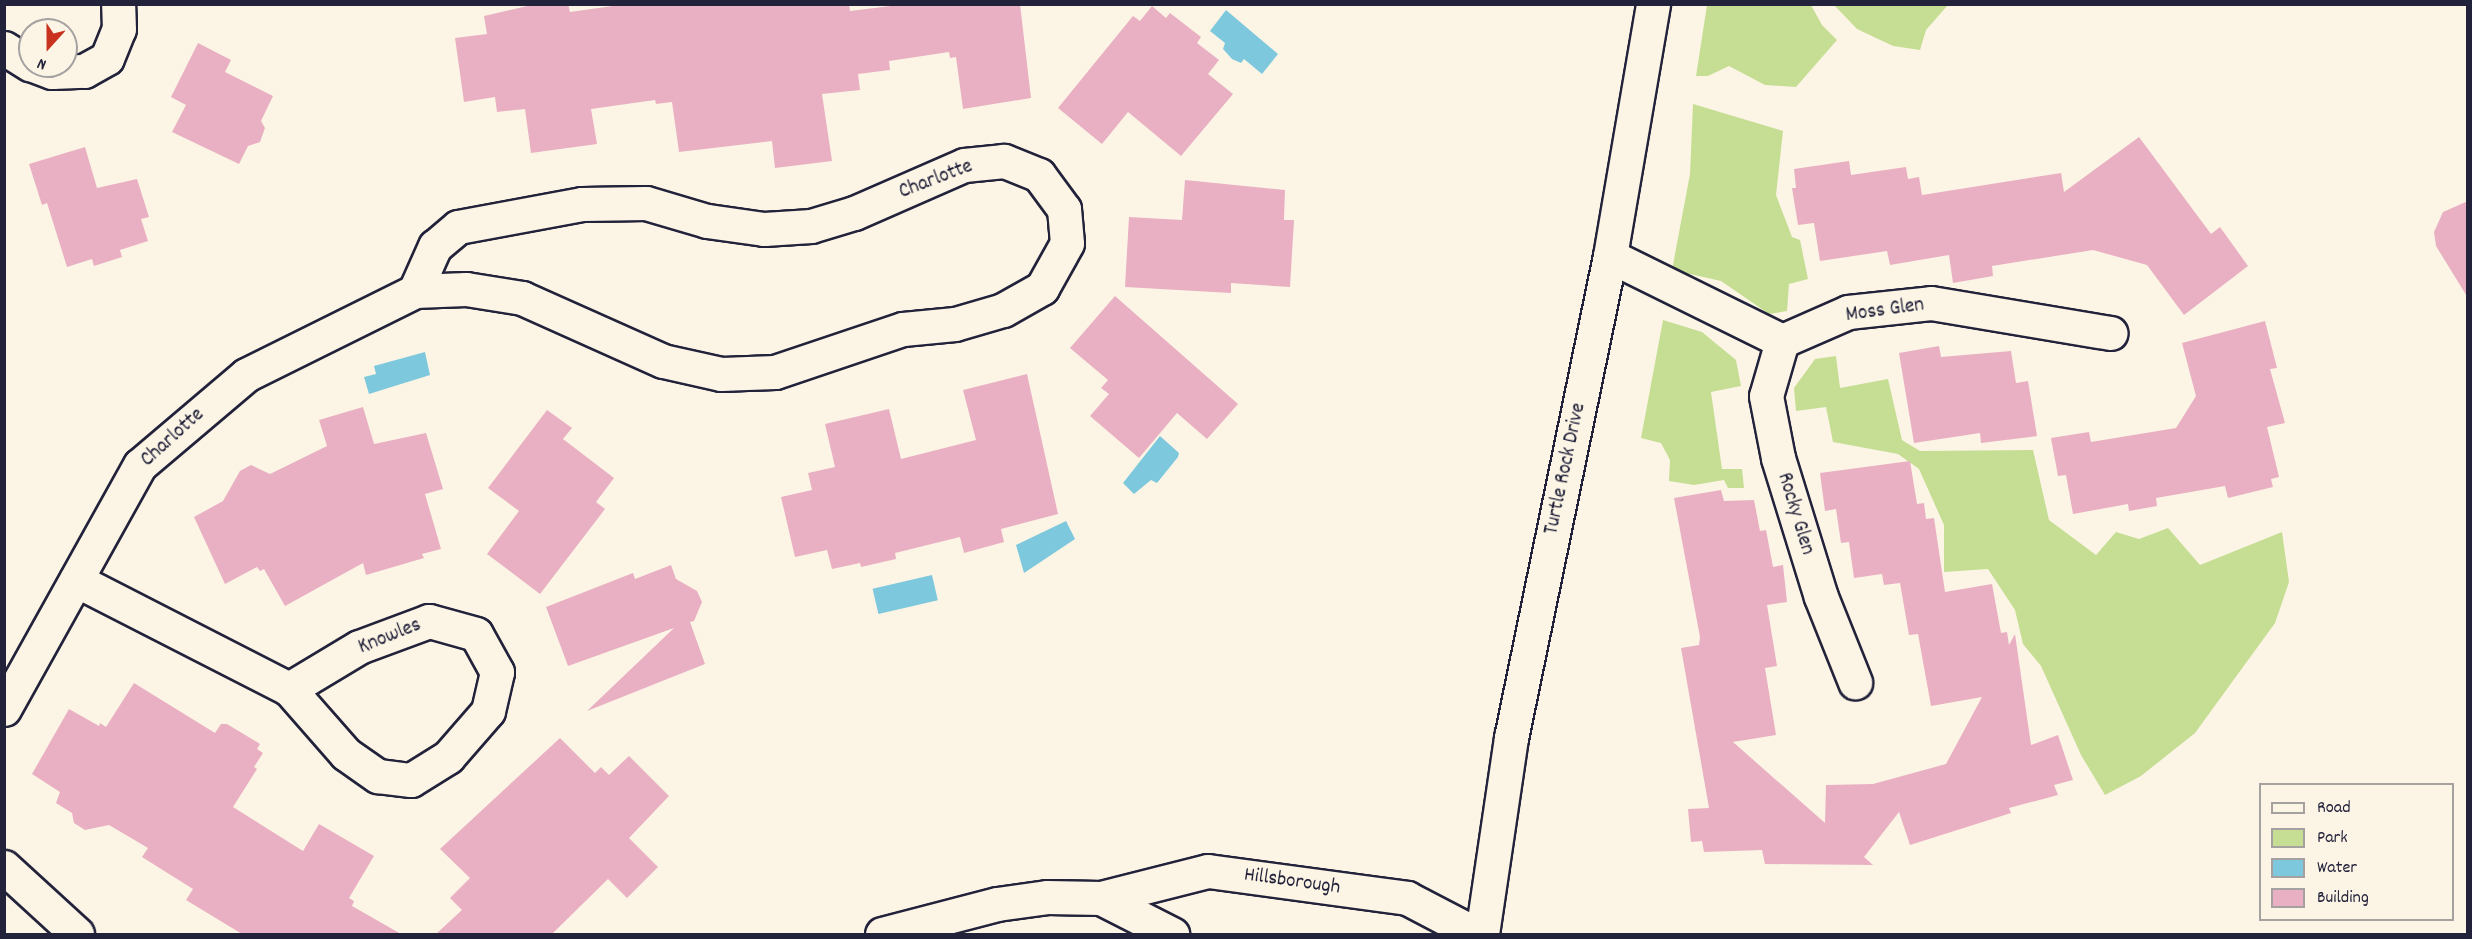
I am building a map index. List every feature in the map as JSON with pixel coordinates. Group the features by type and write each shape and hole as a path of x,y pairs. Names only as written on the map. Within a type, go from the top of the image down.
{"street":[{"path":"78,71 84,71 107,58 118,29 118,4"},
{"name":"Turtle Rock Drive","path":"1482,934 1511,738 1610,256 1653,4"},
{"path":"4,48 18,56"},
{"name":"Charlotte","path":"4,709 140,465 246,375 415,291 466,290 522,298 663,361 721,374 775,372 903,329 955,324 1003,310 1042,288 1067,243 1064,209 1039,175 1004,161 964,165 854,213 811,226 764,229 707,221 646,203 582,204 458,227 435,246 415,291"},
{"path":"1610,256 1782,341"},
{"name":"Moss Glen","path":"1782,341 1848,312 1931,303 2110,333"},
{"name":"Rocky Glen","path":"1782,341 1766,396 1778,458 1821,597 1855,682"},
{"name":"Knowles","path":"76,580 289,689 354,759 378,776 411,780 448,758 488,711 497,672 476,634 429,621 359,647 289,689"},
{"path":"4,867 77,934"},
{"name":"Hillsborough","path":"882,934 997,904 1047,897 1101,898 1208,871 1407,898 1476,934"},
{"name":"Hillsborough","path":"1101,898 1172,934"}],"green space":[{"path":"1707,5 1811,5 1822,25 1837,40 1796,87 1765,85 1729,66 1708,76 1696,76"},
{"path":"1834,5 1948,5 1926,30 1920,50 1893,46 1857,29"},
{"path":"1693,104 1783,131 1776,195 1792,237 1800,240 1808,279 1789,284 1787,311 1769,314 1721,281 1672,270 1690,174"},
{"path":"1663,320 1702,332 1736,360 1741,386 1711,392 1722,469 1742,469 1744,488 1728,488 1724,480 1694,485 1669,481 1670,460 1661,443 1641,438"},
{"path":"1836,356 1840,388 1888,379 1902,440 1920,451 2033,450 2049,520 2096,555 2116,532 2139,539 2168,528 2200,565 2282,532 2289,582 2275,623 2195,733 2141,776 2105,795 2081,755 2041,666 2023,644 2015,610 1988,569 1944,572 1944,525 1919,469 1898,454 1833,442 1826,407 1796,411 1794,388 1815,359"}],"water":[{"path":"1226,10 1278,54 1262,74 1244,59 1241,63 1232,59 1223,49 1225,43 1210,31"},
{"path":"425,352 430,375 369,394 364,377 376,374 374,366"},
{"path":"1160,436 1179,453 1178,457 1157,483 1151,480 1134,494 1123,483"},
{"path":"1066,521 1075,539 1024,573 1016,545"},
{"path":"932,575 938,600 878,614 873,589"}],"building":[{"path":"536,4 568,4 570,12 627,4 849,4 850,11 899,5 1020,4 1031,98 963,109 956,57 950,58 949,52 889,61 890,70 858,74 860,90 822,94 832,161 775,168 772,141 679,152 672,102 656,104 655,100 591,109 597,144 531,153 525,109 497,112 495,97 464,102 455,38 487,34 484,16"},
{"path":"1152,6 1166,18 1170,13 1201,37 1197,43 1219,60 1208,74 1233,94 1181,156 1128,112 1102,144 1058,108 1133,16 1140,21"},
{"path":"198,43 231,60 225,72 273,96 261,121 265,128 260,142 248,146 239,164 172,132 186,105 171,97"},
{"path":"2139,137 2211,234 2220,227 2248,266 2184,315 2147,265 2093,250 1992,266 1993,276 1953,283 1949,255 1890,265 1887,251 1820,261 1814,223 1798,225 1792,188 1796,188 1794,169 1849,161 1851,175 1906,167 1908,179 1919,177 1922,195 2061,173 2064,192"},
{"path":"85,147 97,188 137,179 149,217 141,219 148,241 120,250 122,257 94,266 92,259 67,267 47,203 42,205 29,164"},
{"path":"1185,180 1285,190 1284,220 1294,220 1290,287 1231,283 1231,293 1125,287 1129,217 1182,220"},
{"path":"2468,201 2468,298 2436,246 2434,232 2443,212"},
{"path":"1115,296 1238,404 1207,439 1177,413 1139,458 1090,416 1109,394 1101,388 1108,380 1070,348"},
{"path":"2265,321 2277,368 2270,369 2285,423 2267,427 2279,477 2271,479 2273,487 2228,498 2225,486 2156,498 2157,506 2129,511 2128,504 2073,514 2066,475 2058,476 2051,438 2089,432 2091,442 2176,428 2196,396 2182,343"},
{"path":"1939,346 1941,357 2011,351 2016,383 2028,381 2037,436 1981,443 1980,433 1914,443 1899,353"},
{"path":"1027,374 1058,514 1001,529 1004,542 964,553 960,537 895,553 896,559 861,567 860,563 832,569 827,550 795,557 781,497 812,490 808,473 835,467 825,424 889,409 901,459 976,440 963,390"},
{"path":"363,407 374,444 426,433 443,489 425,494 441,549 422,554 424,558 366,575 363,563 285,606 264,569 260,571 257,567 225,584 194,517 223,501 240,471 251,465 270,474 327,446 319,420"},
{"path":"547,410 572,428 563,439 614,478 596,502 605,509 540,594 487,554 519,511 488,488"},
{"path":"1910,461 1917,504 1924,503 1926,519 1934,518 1945,592 1992,584 2001,633 2007,632 2009,645 2015,634 2031,745 2058,735 2073,780 2054,785 2058,795 2009,808 2011,813 1910,845 1899,812 1864,857 1873,865 1765,864 1762,850 1704,852 1702,841 1691,842 1688,809 1709,808 1681,648 1699,645 1700,637 1674,498 1721,490 1724,501 1754,500 1760,531 1766,530 1773,567 1783,565 1787,602 1767,605 1777,666 1765,668 1776,735 1733,742 1825,823 1826,785 1873,784 1946,764 1982,697 1931,706 1918,634 1909,635 1900,583 1884,585 1882,574 1854,578 1849,542 1841,543 1836,509 1825,511 1820,473"},
{"path":"671,565 676,579 697,591 702,602 694,621 690,622 705,664 587,711 674,628 568,666 546,607 633,573 635,579"},
{"path":"134,683 215,733 221,724 227,724 260,744 257,749 263,753 254,767 257,769 233,807 303,851 319,824 374,856 349,898 354,901 352,906 401,934 242,934 186,900 193,889 142,857 148,848 109,825 85,830 74,823 72,813 56,803 60,792 32,774 69,709 99,726 100,723 106,727"},
{"path":"560,738 595,773 601,767 609,775 629,756 669,796 629,838 658,867 627,898 608,879 552,934 436,934 462,910 450,898 470,878 440,849"}]}
